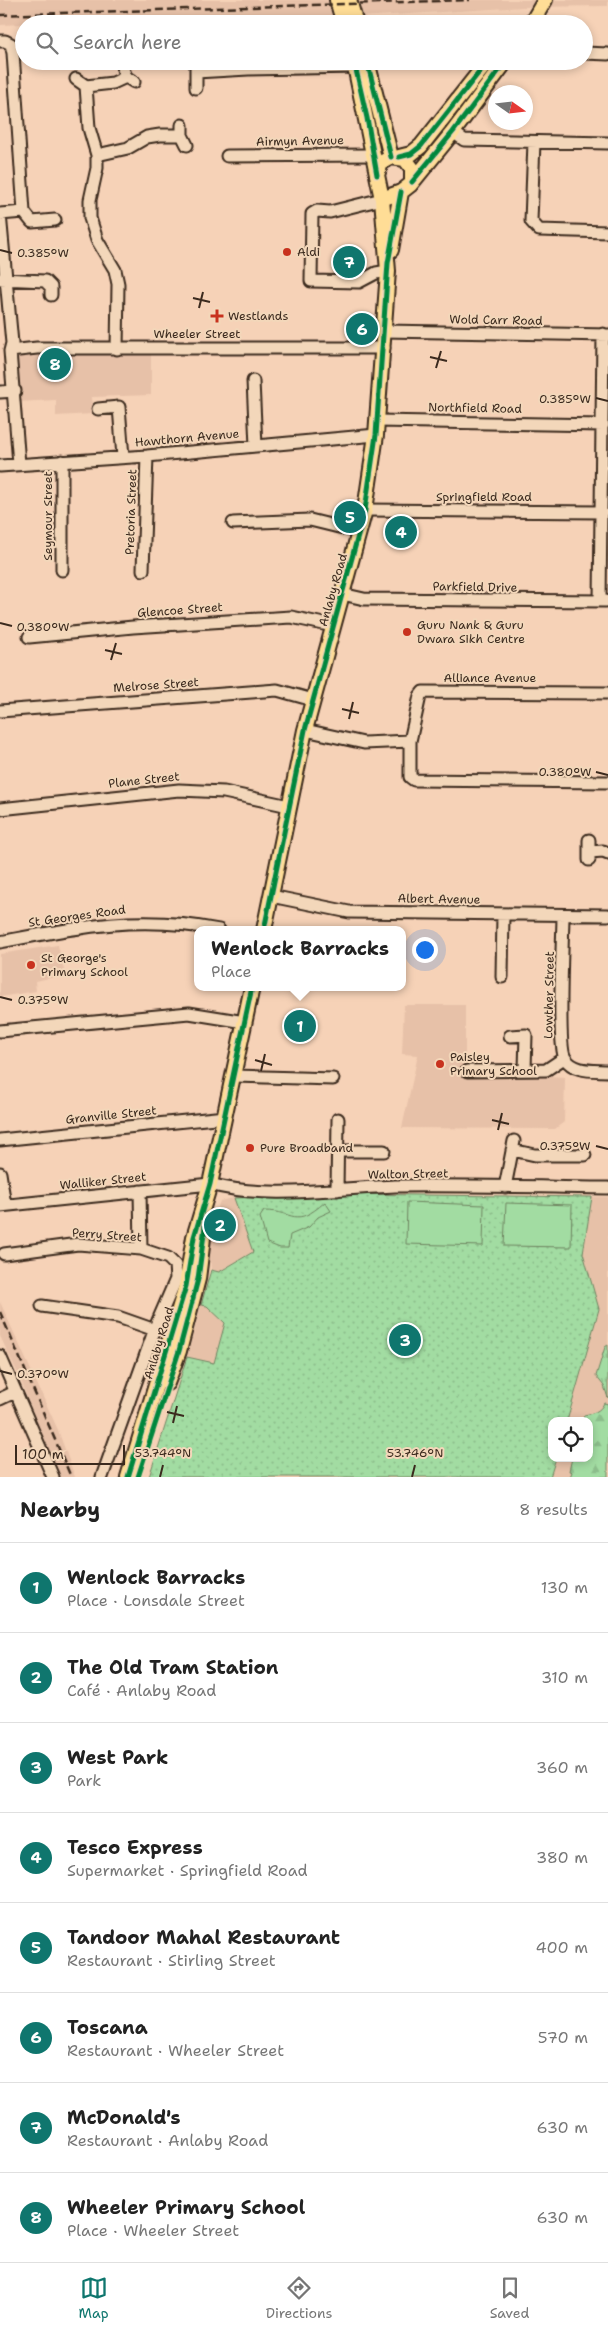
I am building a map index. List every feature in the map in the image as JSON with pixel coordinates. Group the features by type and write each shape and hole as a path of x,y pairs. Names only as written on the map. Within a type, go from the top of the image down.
{"main road":[{"path":"337,0 341,15"},
{"path":"349,0 353,15"},
{"path":"529,15 542,4"},
{"path":"536,15 542,4"},
{"name":"Anlaby Road","path":"360,70 382,199 388,267"},
{"path":"362,70 395,157"},
{"path":"401,192 390,192 384,189 378,178 381,163 395,157 411,154 421,146 481,70"},
{"path":"382,199 401,192 412,182 453,132 499,70"},
{"path":"395,157 405,159 412,168 412,182"},
{"name":"Anlaby Road","path":"265,926 305,730 365,510 378,421 388,267 401,192"},
{"name":"Anlaby Road","path":"138,1477 186,1286 194,1237 210,1184 251,991"},
{"name":"Anlaby Road","path":"128,1477 166,1371"}],"street":[{"path":"0,41 6,41 11,44 13,53 24,212 32,222 55,220"},
{"path":"593,53 608,54"},
{"path":"196,70 196,88"},
{"path":"117,349 118,284 115,270 97,240 90,218 90,200 97,168 97,155 81,82 113,83 127,76"},
{"path":"453,132 464,140 608,143"},
{"path":"97,155 128,148 148,137 160,134 184,135"},
{"path":"534,142 531,221 534,227 539,230 608,232"},
{"name":"Airmyn Avenue","path":"227,156 374,155"},
{"path":"382,199 330,212 317,211 312,214 311,281 359,282 388,267"},
{"path":"19,464 10,351 5,328 0,214 24,212"},
{"path":"4,279 45,281 54,289"},
{"name":"Wold Carr Road","path":"384,331 606,335"},
{"path":"604,601 602,512 606,335"},
{"name":"Wheeler Street","path":"10,351 37,348 384,348"},
{"path":"256,446 257,386"},
{"path":"0,392 14,391"},
{"path":"98,409 119,408 123,457"},
{"name":"Northfield Road","path":"378,421 603,425"},
{"name":"Hawthorn Avenue","path":"0,466 147,456 376,435"},
{"name":"Pretoria Street","path":"143,570 147,456"},
{"name":"Seymour Street","path":"62,461 62,570"},
{"name":"Springfield Road","path":"365,510 602,512"},
{"path":"233,523 310,520 359,532"},
{"name":"Parkfield Drive","path":"342,594 364,599 604,601"},
{"name":"Glencoe Street","path":"29,637 133,627 291,617 333,626"},
{"name":"Melrose Street","path":"0,711 276,690 313,700"},
{"name":"Alliance Avenue","path":"410,741 420,696 423,692 608,693"},
{"path":"305,730 364,743 410,741 410,777 414,780 608,782"},
{"name":"Plane Street","path":"0,809 179,790 224,792 289,806"},
{"path":"589,851 608,853"},
{"name":"Albert Avenue","path":"271,896 349,912 608,915"},
{"path":"502,977 503,914"},
{"name":"Lowther Street","path":"564,914 561,1022 564,1058"},
{"name":"St Georges Road","path":"0,942 120,922 173,923 194,926"},
{"path":"0,1031 189,1013 245,1022"},
{"path":"510,1036 526,1035 525,1069"},
{"path":"467,1071 546,1070 564,1058 569,1063 584,1070 608,1071"},
{"path":"234,1076 333,1079"},
{"name":"Granville Street","path":"0,1140 225,1117"},
{"path":"337,1190 338,1119"},
{"path":"504,1188 513,1146 535,1155 578,1151"},
{"path":"338,1151 384,1151"},
{"path":"0,1174 3,1205"},
{"name":"Walton Street","path":"210,1184 228,1189 248,1191 337,1190 394,1186 608,1188"},
{"name":"Walliker Street","path":"3,1205 210,1184"},
{"path":"140,1191 141,1249"},
{"name":"Perry Street","path":"4,1254 78,1244 141,1249 168,1258 175,1265"},
{"name":"Anlaby Road","path":"102,1477 155,1330 176,1279 175,1265"},
{"path":"42,1306 118,1317 155,1330"},
{"path":"0,1356 53,1477"},
{"path":"0,1399 15,1392"}],"shaded area":[{"path":"0,0 608,0 608,6 524,7 392,15 15,15 15,24 0,25"},
{"path":"15,354 151,355 151,395 92,397 93,414 56,416 56,400 17,402"},
{"name":"St George's Primary School","path":"58,945 65,975 35,981 36,991 0,997 0,954"},
{"name":"Paisley Primary School","path":"404,1005 465,1005 465,1075 516,1074 565,1077 564,1122 555,1129 402,1128 418,1055 402,1054"},
{"path":"592,1197 608,1197 608,1477 550,1477 555,1462 593,1462 593,1417 568,1417 599,1309 583,1253"},
{"path":"234,1198 253,1252 218,1272 211,1270 208,1235 220,1201"},
{"path":"0,1302 58,1430 75,1477 58,1477 19,1376 0,1336"},
{"path":"201,1305 207,1306 225,1323 214,1363 187,1357"}],"green space":[{"path":"336,1194 592,1197 583,1253 599,1309 568,1417 548,1417 548,1462 555,1462 550,1477 149,1477 187,1357 214,1363 225,1323 207,1306 201,1305 211,1270 219,1272 253,1252 234,1198"},
{"path":"325,1202 331,1211 318,1217 309,1227 290,1235 288,1248 280,1248 267,1243 260,1217 264,1211 300,1217 307,1215"},
{"path":"407,1202 484,1205 483,1246 406,1244"},
{"path":"506,1203 572,1205 571,1247 504,1246"},
{"path":"608,1345 608,1398 604,1386 596,1376 605,1347"},
{"path":"604,1403 608,1404 608,1477 570,1477 572,1472 569,1471 571,1462 593,1462 593,1417 584,1417 584,1415 593,1413"}],"railway":[{"path":"0,15 470,0"},
{"path":"0,1312 71,1477"}],"cycle path":[{"path":"356,70 377,175"},
{"path":"369,70 391,157"},
{"path":"399,157 411,154 421,146 481,70"},
{"path":"412,182 453,132 499,70"},
{"path":"265,926 305,730 365,510 376,435 388,263 401,192"},
{"path":"128,1477 186,1286 194,1237 210,1184 251,991"},
{"path":"138,1477 179,1351 198,1279 206,1219"}],"place":[{"name":"Aldi","path":"287,252"},
{"name":"McDonald's","path":"349,262"},
{"name":"Westlands","path":"217,316"},
{"name":"Toscana","path":"362,329"},
{"name":"Wheeler Primary School","path":"55,364"},
{"name":"Tandoor Mahal Restaurant","path":"350,517"},
{"name":"Tesco Express","path":"401,532"},
{"name":"Guru Nank & Guru Dwara Sikh Centre","path":"407,632"},
{"name":"St George's Primary School","path":"31,965"},
{"name":"Wenlock Barracks","path":"300,1026"},
{"name":"Paisley Primary School","path":"440,1064"},
{"name":"Pure Broadband","path":"250,1148"},
{"name":"The Old Tram Station","path":"220,1225"},
{"name":"West Park","path":"405,1340"}]}
